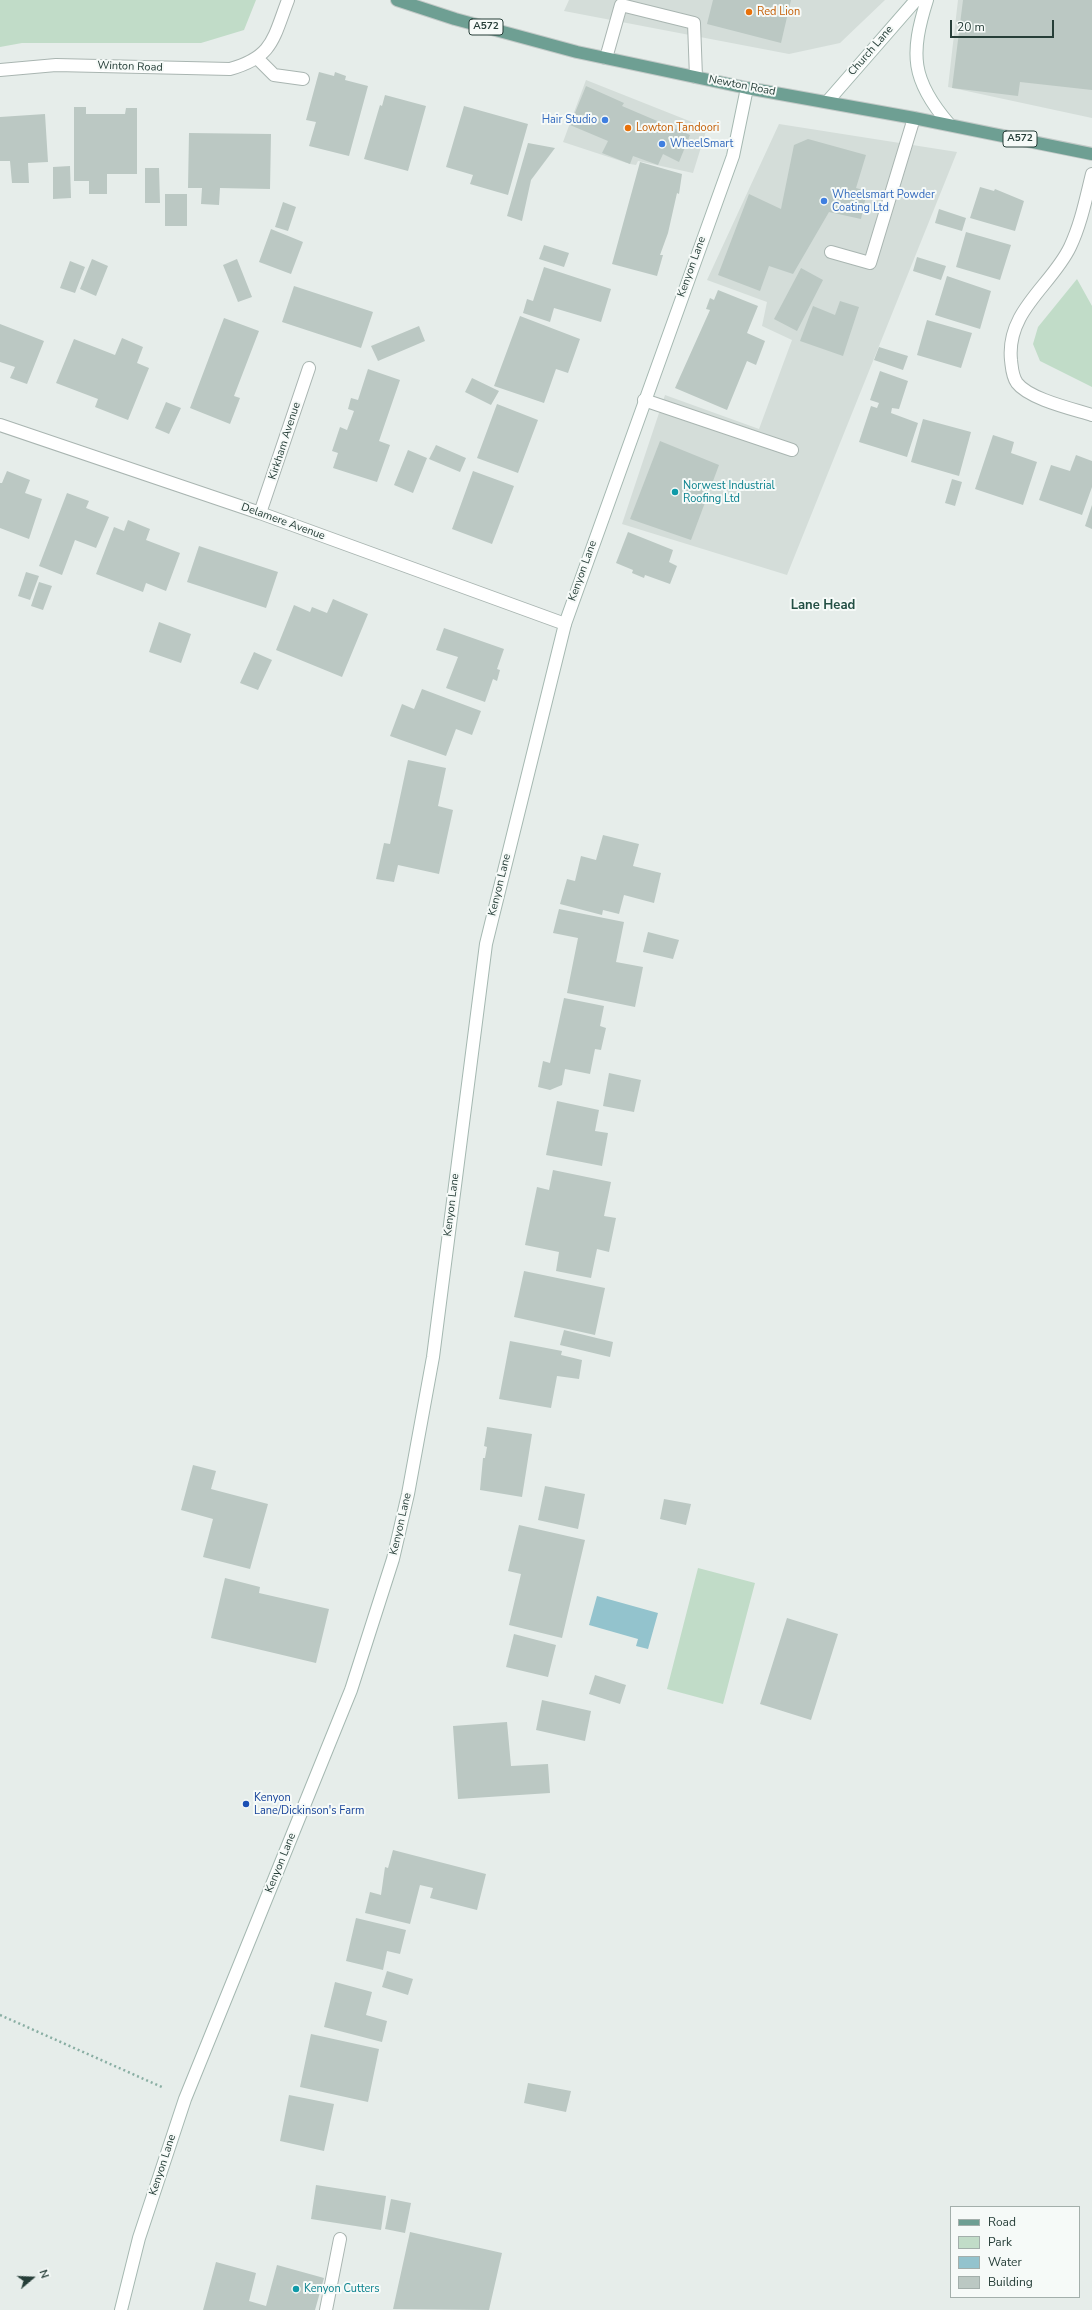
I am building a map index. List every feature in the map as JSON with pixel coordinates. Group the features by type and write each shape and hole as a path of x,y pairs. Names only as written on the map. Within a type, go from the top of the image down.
{"main road":[{"name":"Winton Road","path":"0,70 56,65 230,70 249,64 258,59 267,50 273,39 288,0"},
{"name":"Newton Road","path":"397,0 463,21 606,58 747,88 949,124 1092,154"},
{"name":"Church Lane","path":"827,102 916,0"},
{"path":"927,0 916,46 920,79 936,108 949,124"},
{"path":"606,58 621,6 694,23 696,77"},
{"path":"258,59 274,75 303,79"},
{"name":"Kenyon Lane","path":"121,2310 139,2238 185,2099 351,1690 393,1559 408,1494 433,1357 486,944 565,624 644,400 733,156 747,88"},
{"path":"831,252 870,263 914,118"},
{"path":"1092,174 1078,229 1070,248 1027,304 1010,346 1013,374 1018,384 1035,395 1092,415"},
{"name":"Kirkham Avenue","path":"260,513 309,368"},
{"path":"644,400 792,450"},
{"name":"Delamere Avenue","path":"0,425 260,513 565,624"},
{"path":"326,2310 340,2239"}],"path":[{"path":"0,2015 185,2099"}],"shaded area":[{"path":"569,0 885,0 840,43 789,54 564,11"},
{"path":"958,0 1092,0 1092,118 948,87"},
{"path":"586,80 707,128 693,173 638,161 636,165 630,164 563,142"},
{"path":"779,124 957,152 787,575 622,524 665,395 759,429 792,340 762,326 767,302 707,280"}],"green space":[{"path":"0,0 256,0 244,30 201,43 22,43 0,47"},
{"path":"1077,279 1092,306 1092,387 1040,361 1033,344 1038,327"},
{"path":"698,1568 755,1583 723,1704 667,1689"}],"water":[{"path":"597,1596 658,1613 648,1649 636,1646 638,1639 589,1625"}],"building":[{"name":"Red Lion","path":"713,0 791,0 781,43 707,24"},
{"path":"963,0 1092,0 1092,90 1020,82 1018,96 952,88"},
{"path":"319,72 334,76 335,72 346,76 345,80 368,86 349,156 309,146 316,122 306,120"},
{"path":"586,86 624,103 622,106 690,135 679,162 663,154 658,165 633,156 630,164 602,153 608,141 570,125"},
{"path":"385,95 426,106 408,171 364,159 380,105 382,106"},
{"path":"464,106 528,124 508,195 470,184 473,175 446,167"},
{"path":"74,107 86,107 86,114 125,114 126,108 137,108 137,174 107,174 107,194 89,194 89,181 74,181"},
{"path":"45,114 48,162 28,163 29,183 12,183 10,161 0,161 0,117"},
{"path":"189,133 271,134 270,189 220,188 219,205 201,204 202,188 188,188"},
{"name":"Wheelsmart Powder Coating Ltd","path":"808,139 866,155 856,188 867,191 861,219 829,212 793,274 769,266 760,291 718,275 749,194 781,209 794,145"},
{"path":"528,143 555,148 531,180 522,221 507,216"},
{"path":"640,162 682,174 679,194 677,193 668,233 660,255 663,255 657,276 612,264"},
{"path":"70,166 71,198 53,199 53,167"},
{"path":"145,168 159,168 160,203 145,203"},
{"path":"980,187 994,191 995,189 1024,201 1015,231 970,218"},
{"path":"165,194 187,194 187,226 165,226"},
{"path":"283,202 296,207 288,231 275,227"},
{"path":"939,209 966,218 962,231 935,223"},
{"path":"271,229 303,242 291,274 259,262"},
{"path":"966,232 1011,245 1000,280 956,267"},
{"path":"544,245 569,253 564,267 539,259"},
{"path":"917,257 946,266 941,280 913,271"},
{"path":"92,259 108,266 96,296 80,289"},
{"path":"237,259 252,297 238,302 223,265"},
{"path":"70,261 85,267 75,293 60,288"},
{"path":"544,267 611,289 601,322 554,308 550,322 523,313 527,299 533,301"},
{"path":"801,268 823,280 797,331 774,319"},
{"path":"947,276 991,291 980,329 935,315"},
{"path":"294,286 373,312 361,348 282,322"},
{"path":"718,290 758,306 747,333 765,341 756,365 747,361 727,410 675,388 710,310 706,309 710,298 714,300"},
{"path":"840,301 859,307 843,356 800,341 813,306 835,315"},
{"path":"520,316 580,339 568,373 556,369 544,403 494,386"},
{"path":"224,318 259,331 234,396 240,398 230,424 190,408"},
{"path":"927,320 972,333 961,368 917,355"},
{"path":"0,324 44,341 27,384 10,378 15,367 0,362"},
{"path":"419,326 425,341 378,361 371,346"},
{"path":"122,338 143,347 137,363 149,368 128,420 95,407 98,399 56,383 74,339 115,355"},
{"path":"879,347 908,356 903,370 874,360"},
{"path":"368,369 400,380 379,441 390,445 377,482 333,468 338,453 332,451 340,427 347,430 354,411 348,409 351,398 358,400"},
{"path":"880,371 908,381 899,409 892,408 891,413 918,423 907,457 859,442 871,406 877,408 879,403 870,400"},
{"path":"472,378 499,391 491,405 465,392"},
{"path":"166,402 181,408 169,434 155,428"},
{"path":"497,404 538,420 518,473 477,458"},
{"path":"923,419 971,432 959,476 911,462"},
{"path":"993,435 1014,442 1011,453 1037,462 1023,505 975,489"},
{"name":"Norwest Industrial Roofing Ltd","path":"660,441 719,465 691,540 630,519"},
{"path":"436,445 466,458 460,472 429,459"},
{"path":"408,450 427,458 413,493 394,485"},
{"path":"1076,455 1092,461 1092,487 1082,515 1039,500 1051,465 1070,471"},
{"path":"7,471 30,480 25,493 42,499 29,539 0,528 0,483 2,483"},
{"path":"473,471 514,486 492,544 452,529"},
{"path":"952,479 962,482 955,506 945,503"},
{"path":"67,493 89,501 86,508 109,517 96,548 75,540 62,575 39,566"},
{"path":"1092,505 1092,529 1085,526"},
{"path":"128,520 150,529 146,540 180,553 166,591 146,583 143,592 96,574 114,527 124,531"},
{"path":"628,532 673,550 669,562 677,566 670,584 645,575 644,578 632,573 633,570 616,563"},
{"path":"199,546 278,572 266,608 187,582"},
{"path":"26,572 39,576 30,600 18,596"},
{"path":"39,582 52,586 43,610 31,606"},
{"path":"333,599 368,614 342,677 276,650 294,605 310,612 312,607 327,613"},
{"path":"159,622 191,634 181,663 149,652"},
{"path":"444,628 504,649 497,669 500,670 497,681 493,679 485,702 446,688 458,657 436,650"},
{"path":"254,652 272,660 258,690 240,683"},
{"path":"422,689 481,711 472,735 456,729 446,756 390,736 402,704 414,709"},
{"path":"408,760 446,768 438,806 453,810 439,874 398,865 394,882 376,879 384,843 390,844"},
{"path":"603,835 639,844 633,866 661,873 654,903 624,895 619,914 603,910 602,915 560,904 567,879 575,881 581,856 596,860"},
{"path":"559,909 624,922 616,962 643,967 635,1007 567,993 578,938 553,933"},
{"path":"648,932 679,940 673,959 643,952"},
{"path":"564,998 604,1006 600,1026 606,1028 601,1050 595,1049 590,1074 565,1069 562,1085 550,1090 538,1087 543,1061 550,1063"},
{"path":"609,1073 641,1080 634,1112 603,1106"},
{"path":"557,1101 599,1110 595,1131 608,1133 602,1166 546,1155"},
{"path":"553,1170 611,1182 604,1216 616,1218 609,1252 597,1249 591,1278 556,1271 559,1252 525,1245 537,1187 549,1190"},
{"path":"524,1271 605,1288 595,1335 514,1317"},
{"path":"564,1330 613,1342 610,1357 560,1345"},
{"path":"510,1341 562,1351 561,1355 582,1360 579,1379 557,1376 551,1408 499,1399"},
{"path":"487,1427 532,1434 522,1497 480,1490 483,1458 485,1458 487,1447 484,1446"},
{"path":"193,1465 216,1471 211,1489 268,1504 250,1569 203,1557 213,1519 181,1510"},
{"path":"545,1486 585,1494 578,1529 538,1520"},
{"path":"664,1499 691,1504 686,1525 660,1519"},
{"path":"519,1525 585,1540 562,1638 509,1625 521,1574 508,1571"},
{"path":"225,1578 260,1587 259,1593 329,1609 316,1663 211,1638"},
{"path":"787,1618 838,1634 811,1720 760,1704"},
{"path":"514,1634 556,1645 548,1677 506,1667"},
{"path":"595,1675 626,1685 620,1704 589,1694"},
{"path":"542,1700 591,1711 585,1741 536,1730"},
{"path":"507,1722 511,1766 548,1764 550,1793 458,1799 453,1726"},
{"path":"393,1850 486,1874 477,1910 430,1898 433,1888 420,1885 410,1924 365,1913 370,1892 381,1895 385,1867 388,1868"},
{"path":"356,1918 406,1930 400,1954 387,1951 383,1970 346,1961"},
{"path":"387,1971 413,1979 408,1995 382,1987"},
{"path":"335,1982 372,1992 366,2015 387,2021 382,2042 324,2027"},
{"path":"311,2034 379,2049 368,2102 300,2087"},
{"path":"528,2083 571,2091 566,2112 524,2103"},
{"path":"289,2095 334,2104 324,2151 280,2141"},
{"path":"316,2185 386,2196 381,2230 311,2219"},
{"path":"391,2199 411,2203 405,2233 385,2229"},
{"path":"410,2232 502,2253 489,2310 393,2309"},
{"name":"Kenyon Cutters","path":"216,2262 256,2273 249,2301 266,2306 277,2265 324,2278 315,2310 203,2310"}],"place":[{"name":"Red Lion","path":"749,12"},
{"name":"Hair Studio","path":"605,120"},
{"name":"Lowton Tandoori","path":"628,128"},
{"name":"WheelSmart","path":"662,144"},
{"name":"Wheelsmart Powder Coating Ltd","path":"824,201"},
{"name":"Norwest Industrial Roofing Ltd","path":"675,492"},
{"name":"Kenyon Lane/Dickinson's Farm","path":"246,1804"},
{"name":"Kenyon Cutters","path":"296,2289"}],"district":[{"name":"Lane Head","path":"823,606"}]}
